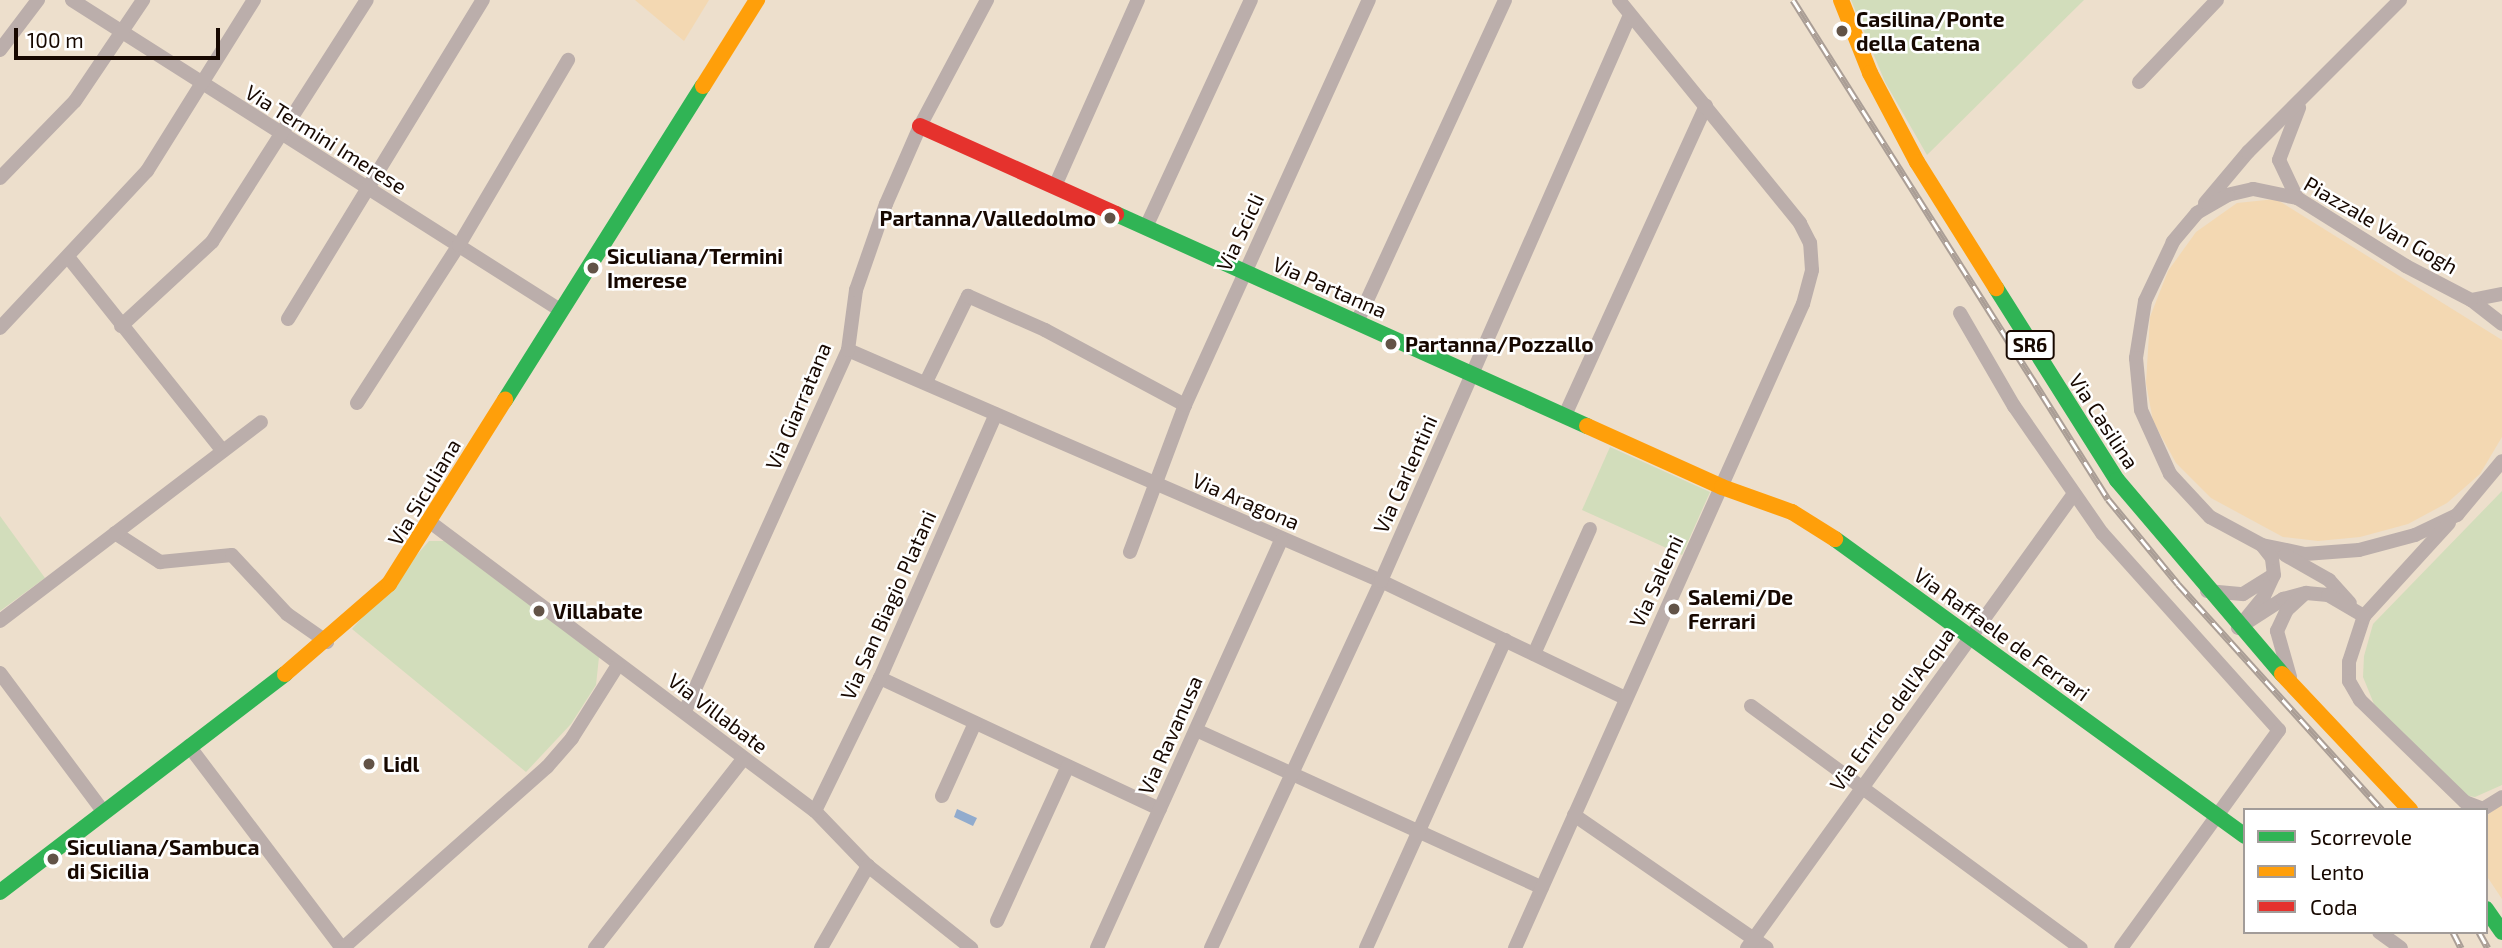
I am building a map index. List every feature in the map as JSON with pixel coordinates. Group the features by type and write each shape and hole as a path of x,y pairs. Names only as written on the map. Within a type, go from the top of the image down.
{"street":[{"path":"0,50 38,0"},
{"name":"Via Termini Imerese","path":"72,0 202,86 560,310"},
{"path":"0,178 75,101 143,0"},
{"path":"0,328 147,171 254,0"},
{"path":"121,326 202,254 367,0"},
{"path":"288,319 366,188 484,0"},
{"name":"Via Siculiana","path":"0,892 327,642 389,584 757,0"},
{"name":"Via Giarratana","path":"685,711 848,350 854,297 871,242 920,126 987,0"},
{"path":"1055,186 1138,0"},
{"path":"1146,227 1251,0"},
{"name":"Via Scicli","path":"1130,552 1185,405 1369,0"},
{"path":"1357,322 1504,0"},
{"path":"1565,415 1706,106 1619,0"},
{"name":"Via Casilina","path":"1841,0 1884,101 1956,227 2112,472 2238,628 2408,808"},
{"path":"2138,82 2217,0"},
{"path":"2196,213 2237,164 2400,0"},
{"name":"Via Carlentini","path":"1211,948 1381,581 1630,15"},
{"path":"357,403 459,245 568,60"},
{"path":"2297,198 2279,160 2302,101"},
{"name":"Via Salemi","path":"1515,948 1625,698 1723,487 1810,286 1812,253 1804,228 1706,106"},
{"name":"Via Partanna","path":"920,126 1723,487"},
{"name":"Piazzale Van Gogh","path":"2502,324 2470,300 2406,266 2297,198 2247,189 2196,213 2166,253 2144,301 2137,348 2140,402 2154,446 2186,495 2218,522 2262,545 2305,554 2359,550 2415,535 2457,515 2502,461"},
{"path":"68,257 223,451"},
{"path":"2470,300 2502,294"},
{"path":"926,382 968,296 1045,330 1185,405"},
{"path":"1960,313 2002,387 2073,495 2121,555 2280,733 2215,815 2121,948"},
{"name":"Via Aragona","path":"848,350 926,382 1154,485 1381,581 1625,698"},
{"name":"Via San Biagio Platani","path":"815,811 880,678 996,414"},
{"path":"0,621 261,422"},
{"name":"Via Raffaele de Ferrari","path":"1723,487 1777,505 1817,526 2243,835"},
{"name":"Via Enrico dell'Acqua","path":"1750,943 2073,495"},
{"path":"2457,515 2359,612 2348,666 2355,694 2465,802 2483,808 2502,797"},
{"name":"Via Villabate","path":"430,522 815,811 868,866 968,947"},
{"path":"1534,653 1590,529"},
{"path":"115,533 160,562 232,555 287,614 327,642"},
{"name":"Via Ravanusa","path":"1097,948 1281,540"},
{"path":"2238,628 2264,596 2274,575 2272,558 2262,545"},
{"path":"2262,545 2321,575 2359,612"},
{"path":"2207,590 2243,594 2274,575"},
{"path":"2238,628 2283,599 2306,593 2328,595 2359,612"},
{"path":"2292,685 2277,631 2287,610 2306,593"},
{"path":"1366,948 1505,640"},
{"path":"189,746 343,948 547,767 576,732 618,665"},
{"path":"0,673 103,811"},
{"path":"880,678 1160,809"},
{"path":"1751,706 2081,948"},
{"path":"942,796 975,723"},
{"path":"1196,730 1542,888"},
{"path":"595,948 743,759"},
{"path":"997,921 1068,766"},
{"path":"1574,815 1750,943 1767,948"},
{"path":"821,948 868,866"},
{"path":"2488,912 2502,932"},
{"path":"2382,934 2401,948"}],"shaded area":[{"path":"635,0 709,0 684,41"},
{"path":"2276,199 2502,340 2502,437 2480,474 2447,503 2408,524 2360,537 2318,541 2283,537 2211,498 2176,463 2153,421 2146,383 2150,317 2168,271 2196,232 2237,203"},
{"path":"2502,797 2502,899 2488,878 2488,815"}],"green space":[{"path":"1851,0 2084,0 1927,155 1885,82"},
{"path":"1610,447 1710,492 1682,555 1582,510"},
{"path":"2502,491 2502,785 2475,797 2463,795 2374,704 2363,677 2364,656 2373,624"},
{"path":"0,516 45,578 0,611"},
{"path":"429,541 451,541 599,657 596,685 571,724 526,772 352,629"}],"water":[{"path":"957,809 977,818 973,826 954,817"}],"railway":[{"path":"1793,0 2108,499 2178,584 2380,808"},
{"path":"2454,934 2461,948"},
{"path":"2480,934 2488,948"}],"traffic: fast":[{"path":"505,400 703,86"},
{"path":"1116,214 1587,426"},
{"path":"1996,288 2117,480 2282,674"},
{"path":"1835,539 2243,835"},
{"path":"0,892 285,674"},
{"path":"2488,912 2502,932"}],"traffic: slow":[{"path":"703,86 757,0"},
{"path":"1841,0 1870,73 1917,162 1996,288"},
{"path":"285,674 389,584 505,400"},
{"path":"1587,426 1722,487 1792,512 1835,539"},
{"path":"2282,674 2408,808"}],"traffic: jam":[{"path":"920,126 1116,214"}],"place":[{"name":"Casilina/Ponte della Catena","path":"1842,31"},
{"name":"Partanna/Valledolmo","path":"1110,218"},
{"name":"Siculiana/Termini Imerese","path":"593,268"},
{"name":"Partanna/Pozzallo","path":"1391,344"},
{"name":"Salemi/De Ferrari","path":"1674,609"},
{"name":"Villabate","path":"539,611"},
{"name":"Lidl","path":"369,764"},
{"name":"Siculiana/Sambuca di Sicilia","path":"53,859"}]}
